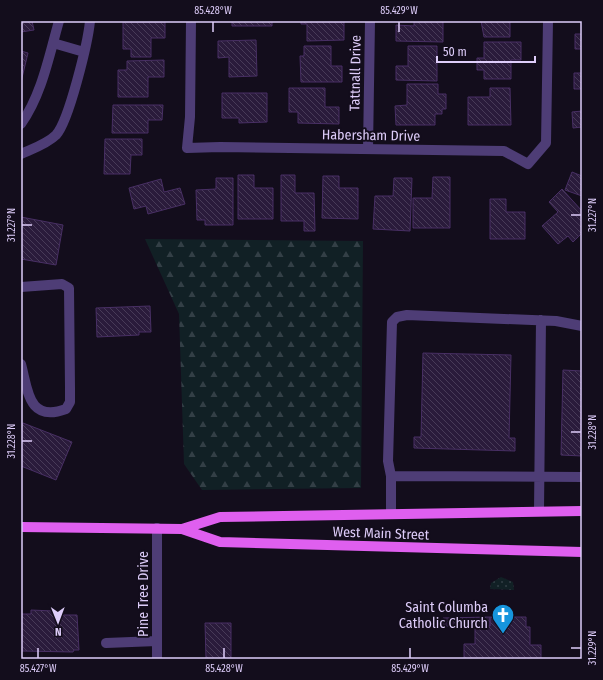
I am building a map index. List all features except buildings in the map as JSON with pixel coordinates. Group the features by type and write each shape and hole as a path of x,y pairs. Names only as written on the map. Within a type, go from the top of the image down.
{"main road":[{"name":"West Main Street","path":"182,529 220,517 582,510"},
{"name":"West Main Street","path":"21,527 182,529 220,542 582,552"}],"street":[{"path":"21,124 31,110 37,96 59,21"},
{"path":"21,154 55,135 64,122 84,52 90,21"},
{"name":"Habersham Drive","path":"191,21 190,117 187,148 220,147 504,151 528,164 546,143 548,21"},
{"name":"Tattnall Drive","path":"368,149 370,21"},
{"path":"52,43 84,52"},
{"path":"21,287 62,284 69,288 70,402 66,409 52,412 42,411 34,407 29,399 21,364"},
{"path":"391,513 388,461 392,322 397,317 407,315 541,320 582,326"},
{"path":"539,511 541,320"},
{"path":"390,476 582,477"},
{"name":"Pine Tree Drive","path":"157,528 157,659"},
{"path":"106,643 157,641"}],"green space":[{"path":"145,239 363,241 361,488 202,490 184,464 179,314"},
{"path":"501,577 513,582 514,590 490,589 491,583"}],"place":[{"name":"Saint Columba Catholic Church","path":"503,634"}]}
